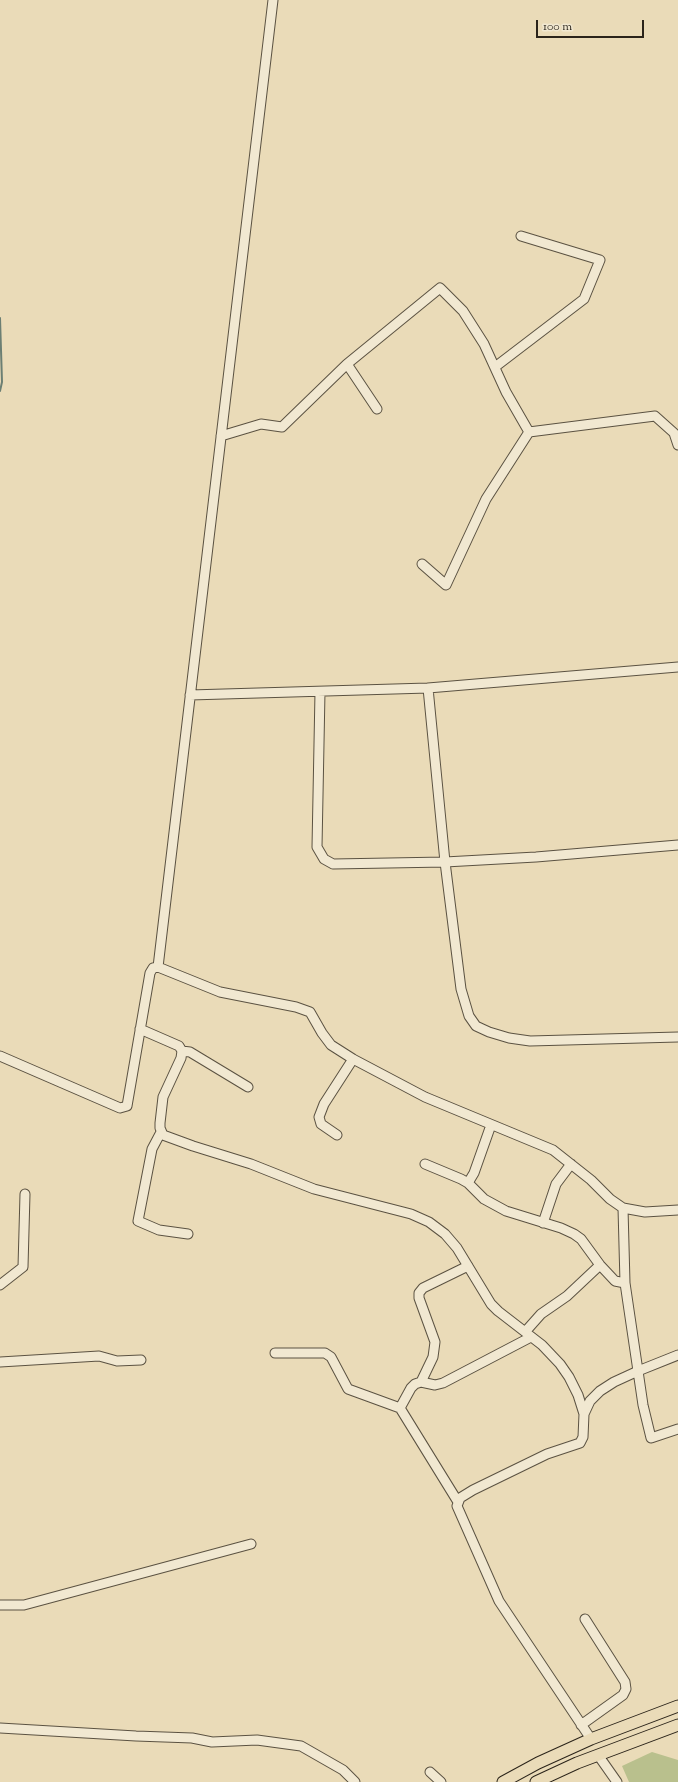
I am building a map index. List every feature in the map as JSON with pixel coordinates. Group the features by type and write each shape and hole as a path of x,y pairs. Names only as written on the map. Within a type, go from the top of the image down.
{"main road":[{"path":"503,1782 538,1763 591,1739 678,1706"},
{"path":"536,1782 598,1755 678,1725"}],"street":[{"path":"158,967 273,0"},
{"path":"495,367 584,299 600,260 521,236"},
{"path":"221,436 261,424 282,427 347,364 440,288 463,311 484,344 506,392 529,432"},
{"path":"347,364 377,409"},
{"path":"422,564 446,585 486,498 529,432 655,416 674,433 678,445"},
{"path":"190,695 428,688 678,667"},
{"path":"428,688 445,862 461,989 469,1016 476,1026 509,1038 530,1041 678,1037"},
{"path":"320,692 317,847 324,859 333,864 445,862 536,857 678,845"},
{"path":"0,1056 120,1108 127,1106 150,973 153,968 158,967 220,992 296,1007 310,1012 331,1045 353,1059 425,1096 553,1150 592,1180 610,1199 623,1208 646,1212 678,1210"},
{"path":"140,1029 179,1046 182,1051 181,1058 163,1097 160,1118 161,1132 152,1149 138,1221 159,1230 188,1234"},
{"path":"182,1051 190,1052 248,1087"},
{"path":"337,1135 322,1124 319,1117 324,1104 353,1059"},
{"path":"468,1183 474,1173 491,1125"},
{"path":"161,1132 166,1137 251,1164 314,1189 420,1218 445,1234 457,1248 491,1304 542,1345 565,1371 578,1395 584,1414 583,1437 580,1443 547,1454 463,1496 458,1502"},
{"path":"425,1164 468,1183 484,1199 498,1207 561,1228 574,1234 581,1239 600,1265 615,1281 625,1283"},
{"path":"543,1223 556,1184 571,1164"},
{"path":"0,1285 23,1266 25,1194"},
{"path":"623,1208 625,1283 643,1405 651,1438 678,1429"},
{"path":"400,1408 412,1386 421,1382 435,1385 443,1383 528,1334 541,1314 567,1296 600,1265"},
{"path":"421,1382 433,1357 435,1342 419,1298 419,1293 423,1288 468,1266"},
{"path":"275,1353 326,1353 331,1357 348,1389 400,1408 458,1502 458,1510 499,1601 591,1739"},
{"path":"584,1414 590,1401 614,1382 678,1355"},
{"path":"0,1362 99,1356 117,1361 141,1360"},
{"path":"0,1606 24,1605 251,1544"},
{"path":"581,1725 623,1695 626,1689 625,1682 585,1619"},
{"path":"0,1728 192,1738 212,1742 257,1740 300,1746 343,1770 355,1782"},
{"path":"598,1755 617,1782"},
{"path":"430,1772 441,1782"}],"green space":[{"path":"652,1752 678,1760 678,1782 629,1782 622,1766"}],"waterway":[{"path":"0,318 2,382 0,391"}]}
